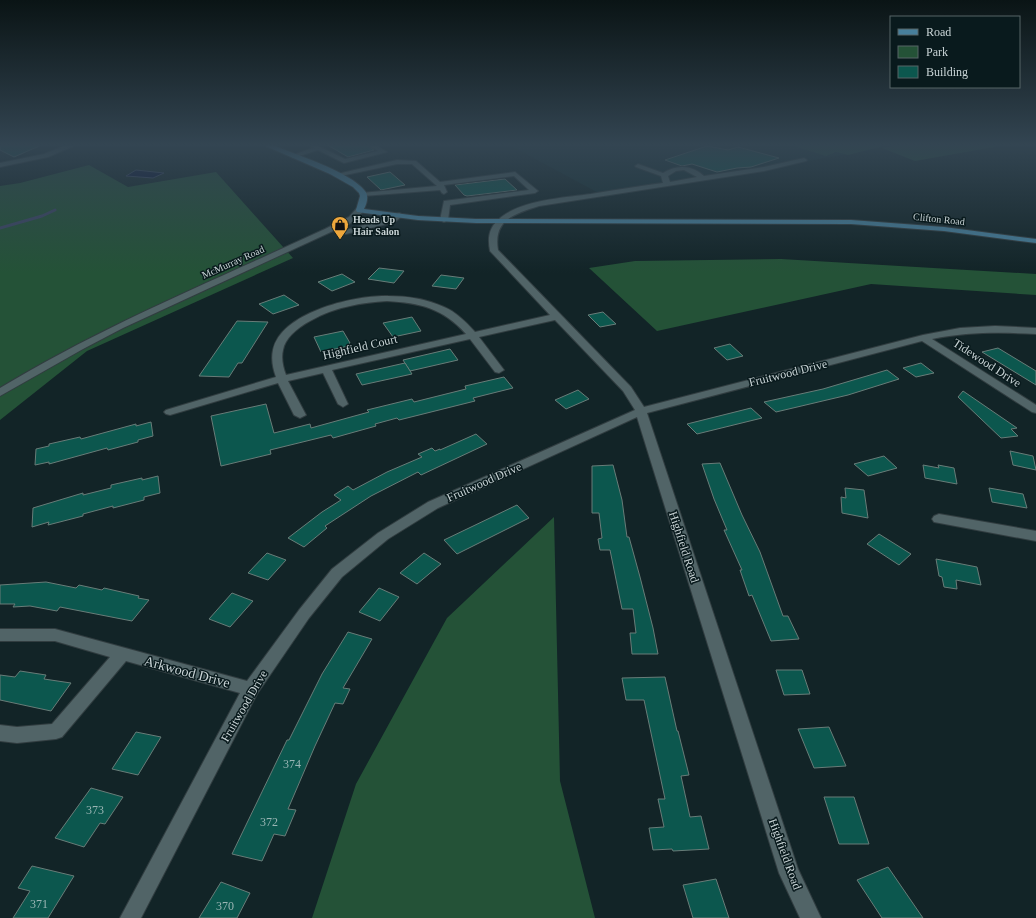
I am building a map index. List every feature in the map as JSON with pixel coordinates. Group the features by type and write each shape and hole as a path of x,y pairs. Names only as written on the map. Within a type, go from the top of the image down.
{"main road":[{"path":"357,187 363,194 363,203 360,210"},
{"name":"Clifton Road","path":"360,210 444,220 851,222 944,229 1036,240"}],"street":[{"path":"363,194 432,187"},
{"path":"440,187 447,203 444,220"},
{"path":"447,203 536,191 531,187"},
{"path":"502,221 507,216 538,204 649,187"},
{"name":"McMurray Road","path":"0,393 46,365 113,329 333,229 352,219 360,210"},
{"path":"333,229 346,232 392,220 399,215"},
{"name":"Highfield Road","path":"502,221 493,232 492,242 494,251 627,389 641,411 789,873 811,918"},
{"path":"300,415 281,378 277,355 281,341 292,329 308,318 329,308 353,301 378,299 404,300 426,304 442,310 448,313 472,335 499,370"},
{"name":"Highfield Court","path":"170,412 281,378 558,316"},
{"name":"Fruitwood Drive","path":"130,918 251,689 304,614 337,573 383,536 433,505 641,411 924,338 960,331 994,329 1036,332"},
{"name":"Tidewood Drive","path":"924,338 1036,410"},
{"path":"326,368 342,404"},
{"path":"939,519 1036,536"},
{"name":"Arkwood Drive","path":"0,635 55,635 251,689"},
{"path":"0,733 17,736 56,731 122,654"}],"shaded area":[{"path":"587,187 663,187 606,197"}],"green space":[{"path":"0,187 229,187 293,258 87,351 0,420"},
{"path":"781,259 1036,274 1036,295 871,284 657,331 589,268 635,261"},
{"path":"554,517 560,781 595,918 312,918 356,784 447,618"}],"building":[{"path":"378,187 396,187 381,190"},
{"path":"457,187 514,187 517,190 467,196 464,195"},
{"path":"379,268 404,271 394,283 368,279"},
{"path":"342,274 355,282 332,291 318,282"},
{"path":"441,275 464,278 456,289 432,286"},
{"path":"284,295 299,305 273,314 259,304"},
{"path":"603,312 616,324 600,327 588,315"},
{"path":"412,317 421,331 393,337 383,323"},
{"path":"237,321 268,322 242,363 238,363 229,377 199,376"},
{"path":"343,331 350,343 349,346 321,352 314,337"},
{"path":"730,344 743,356 727,360 714,348"},
{"path":"998,348 1036,371 1036,385 982,352"},
{"path":"450,349 458,360 410,371 403,360"},
{"path":"405,363 412,374 362,385 356,374"},
{"path":"921,363 934,373 916,377 903,368"},
{"path":"887,370 899,379 848,395 776,412 764,402 823,389"},
{"path":"504,377 513,388 473,398 475,401 399,420 397,418 375,424 376,426 333,438 331,435 270,450 271,454 221,466 211,416 266,404 274,433 310,424 311,428 369,412 367,410 412,399 414,402 466,389 465,386"},
{"path":"578,390 589,399 566,409 555,400"},
{"path":"963,391 1017,428 1011,429 1018,436 1001,438 958,397"},
{"path":"751,408 762,418 697,434 687,424"},
{"path":"151,422 153,436 138,440 138,442 108,450 107,448 49,464 49,462 35,465 36,449 49,446 49,444 80,437 81,439 136,424 136,426"},
{"path":"476,434 487,444 421,475 418,472 371,496 325,526 327,528 304,547 288,538 322,512 341,500 334,495 348,486 353,490 387,472 422,457 418,454 432,448 435,451 440,450"},
{"path":"1010,451 1033,456 1036,470 1013,465"},
{"path":"884,456 897,468 868,476 854,464"},
{"path":"720,463 742,515 760,552 783,616 788,616 799,639 771,641 752,595 749,596 740,570 742,570 724,530 727,530 702,464"},
{"path":"613,465 622,500 627,537 629,537 640,577 658,654 632,654 630,633 636,633 633,609 622,609 610,550 600,550 598,539 602,538 599,513 592,513 592,466"},
{"path":"923,465 939,468 938,465 954,468 957,484 925,478"},
{"path":"158,476 160,493 144,497 144,500 113,508 113,506 48,525 49,522 32,527 33,508 83,493 83,495 111,488 111,485"},
{"path":"845,488 864,490 868,518 842,513 841,497 846,498"},
{"path":"989,488 1023,494 1027,508 992,502"},
{"path":"517,505 529,518 457,554 444,540"},
{"path":"879,534 911,554 899,565 867,544"},
{"path":"267,553 286,560 268,580 248,573"},
{"path":"424,553 441,564 417,584 400,573"},
{"path":"936,559 977,567 981,585 956,580 957,589 944,587 942,577 939,576"},
{"path":"46,582 76,588 79,585 102,590 104,588 139,596 138,598 149,600 132,621 60,607 57,611 30,606 13,607 15,604 0,604 0,585"},
{"path":"379,588 399,597 380,621 359,612"},
{"path":"232,593 253,601 230,627 209,619"},
{"path":"348,632 372,639 343,688 350,689 343,704 335,703 315,746 288,809 296,810 285,836 274,834 262,861 232,854 287,740 289,740 322,674"},
{"path":"776,670 802,670 810,694 784,695"},
{"path":"20,671 46,675 44,679 71,683 51,711 0,700 0,675 15,677"},
{"path":"665,677 689,775 681,776 690,817 701,816 709,849 673,851 672,849 653,850 649,828 664,827 658,799 665,799 644,700 626,700 622,678"},
{"path":"829,727 846,766 814,768 798,729"},
{"path":"136,732 161,737 138,775 112,769"},
{"path":"91,788 123,797 105,824 100,823 84,847 55,838"},
{"path":"824,797 854,797 869,844 839,844"},
{"path":"32,866 74,876 48,918 13,918 30,891 18,888"},
{"path":"888,867 923,918 882,918 857,880"},
{"path":"716,879 729,918 693,918 683,885"},
{"path":"221,882 250,893 237,918 199,918"}],"waterway":[{"path":"0,228 42,216 55,210"}],"place":[{"name":"Heads Up Hair Salon","path":"340,240"}]}
